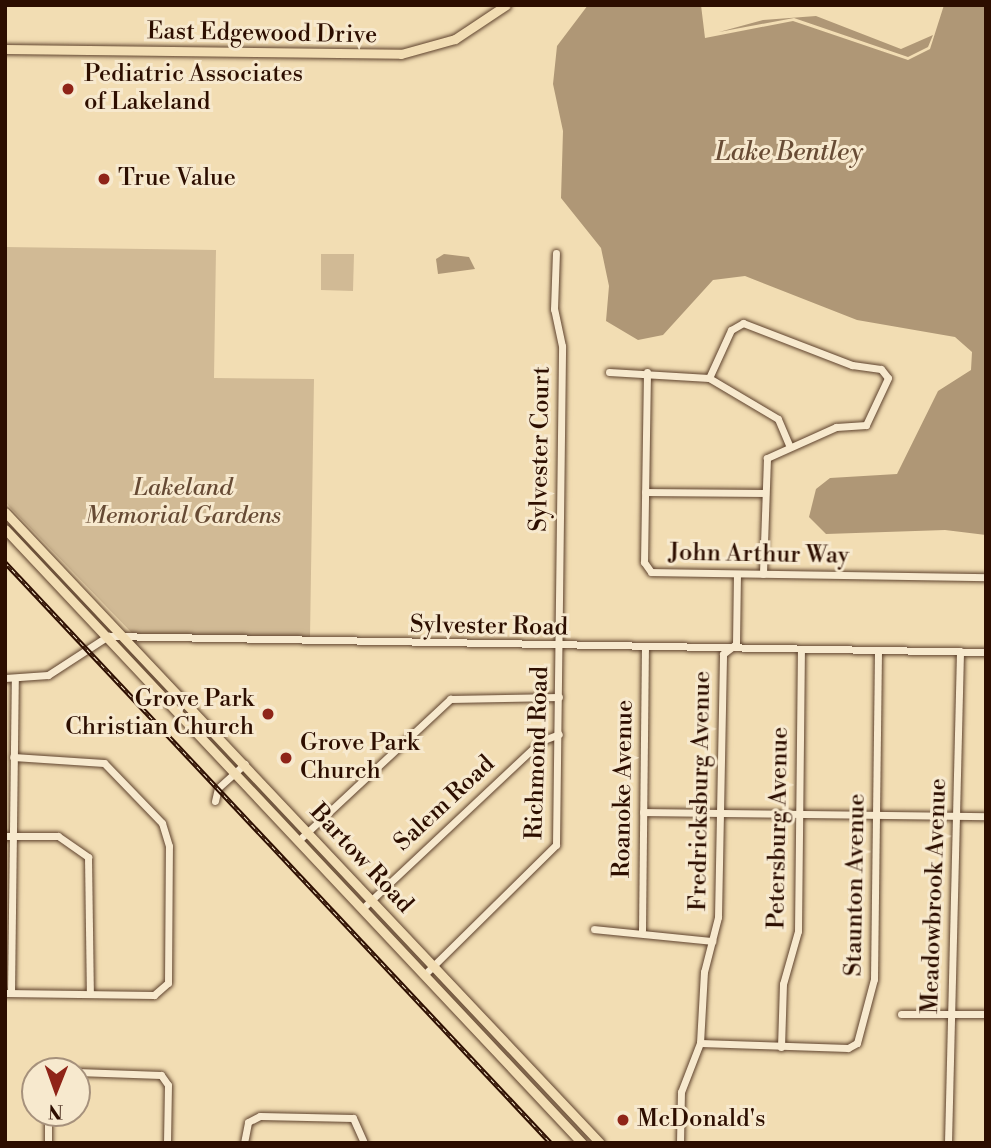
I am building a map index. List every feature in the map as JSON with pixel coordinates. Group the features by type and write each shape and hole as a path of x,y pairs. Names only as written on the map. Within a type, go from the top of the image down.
{"main road":[{"name":"East Edgewood Drive","path":"5,49 401,54 455,39 506,5"},
{"name":"Bartow Road","path":"5,512 129,640 600,1143"},
{"name":"Bartow Road","path":"5,529 582,1143"}],"street":[{"name":"Sylvester Court","path":"556,253 554,309 562,346 559,647"},
{"path":"709,378 731,330 743,323 886,373 870,422 836,427 790,447 764,463 762,574"},
{"path":"610,372 647,372 709,378 778,419 790,447"},
{"name":"John Arthur Way","path":"647,372 644,562 651,572 986,577"},
{"path":"645,492 763,493"},
{"path":"730,649 736,644 737,574"},
{"name":"Sylvester Road","path":"107,636 129,640 986,652"},
{"path":"5,678 48,675 107,636"},
{"name":"Richmond Road","path":"425,974 554,852 559,734 559,647"},
{"name":"Roanoke Avenue","path":"642,930 645,648"},
{"name":"Fredricksburg Avenue","path":"680,1143 681,1092 700,1044 712,941 720,899 723,654 730,649"},
{"name":"Petersburg Avenue","path":"781,1047 781,994 797,941 801,649"},
{"name":"Staunton Avenue","path":"700,1044 848,1048 859,1037 874,979 878,650"},
{"name":"Meadowbrook Avenue","path":"948,1143 960,651"},
{"path":"13,757 104,763 162,823 169,846 167,983 161,993 8,993 9,836 15,678"},
{"path":"299,840 450,699 559,698"},
{"name":"Salem Road","path":"363,908 541,741 559,734"},
{"path":"215,801 235,772 244,764"},
{"path":"643,812 986,816"},
{"path":"9,836 71,840 88,858 90,994"},
{"path":"594,929 642,930 712,941"},
{"path":"901,1014 986,1014"},
{"path":"91,1072 161,1075 167,1085 167,1143"},
{"path":"244,1143 248,1122 260,1116 359,1122 364,1143"}],"green space":[{"name":"Lakeland Memorial Gardens","path":"5,247 216,250 214,378 314,379 310,638 133,634 5,502"},
{"path":"321,254 354,254 353,291 321,290"}],"water":[{"name":"Lake Bentley","path":"588,5 701,5 705,38 793,21 908,60 930,49 944,5 986,5 986,535 945,530 826,534 809,517 816,489 830,478 897,474 938,391 971,370 972,352 955,337 857,320 745,276 713,280 663,335 638,340 606,321 609,286 601,248 561,198 563,131 553,84 557,46"},
{"path":"816,16 901,49 933,35 928,47 908,57 794,18 719,32 763,20"},
{"path":"444,254 469,257 475,269 438,274 436,259"}],"railway":[{"path":"5,562 551,1143"}],"place":[{"name":"Pediatric Associates of Lakeland","path":"68,89"},
{"name":"True Value","path":"104,179"},
{"name":"Grove Park Christian Church","path":"268,714"},
{"name":"Grove Park Church","path":"286,758"},
{"name":"McDonald's","path":"623,1120"}]}
